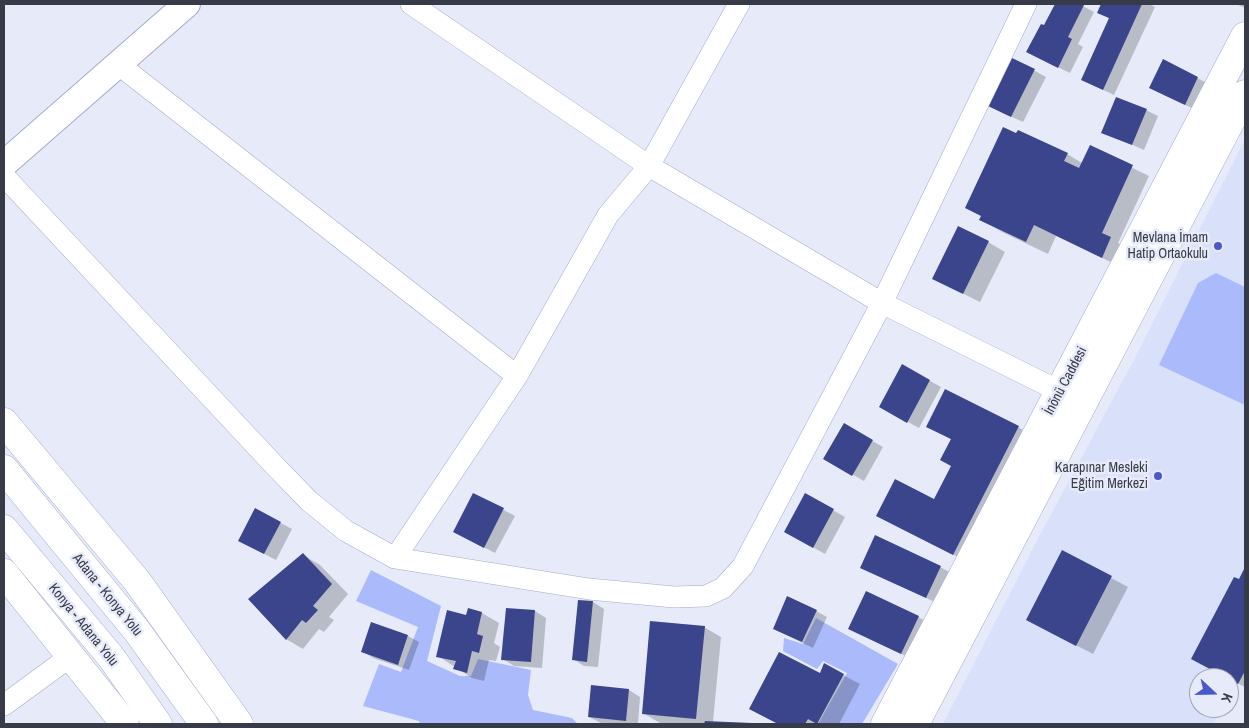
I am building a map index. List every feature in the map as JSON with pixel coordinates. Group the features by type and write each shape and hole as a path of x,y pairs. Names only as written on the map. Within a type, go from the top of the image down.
{"main road":[{"name":"İnönü Caddesi","path":"915,724 1072,398 1237,73 1245,36"},
{"name":"İnönü Caddesi","path":"885,724 1245,94"},
{"path":"4,422 137,581 239,724"},
{"name":"Adana - Konya Yolu","path":"4,469 138,631 204,724"},
{"name":"Konya - Adana Yolu","path":"4,529 111,658 158,724"},
{"path":"4,573 125,724"}],"street":[{"path":"4,164 187,4"},
{"path":"411,4 649,166 882,303 1072,398"},
{"path":"395,558 517,376 608,215 649,166 739,4"},
{"path":"4,176 309,500 346,531 395,558 590,589 674,597 706,596 723,588 743,566 882,303 1026,4"},
{"path":"118,64 517,376"},
{"path":"4,705 71,656"}],"shaded area":[{"name":"Karapınar Mesleki Eğitim Merkezi","path":"1245,139 1245,664 1239,676 1239,668 1189,668 1189,718 1216,718 1213,724 943,724 1033,548 1137,354"},
{"path":"1216,273 1245,287 1245,405 1159,365 1198,283"},
{"path":"371,570 441,606 427,661 460,676 471,676 478,659 531,670 528,695 533,710 572,718 577,723 420,724 419,721 363,706 379,664 401,672 418,627 356,601"},
{"path":"816,618 898,664 862,724 818,724 847,673 823,661 817,669 783,651 784,638 803,644"}],"building":[{"path":"1055,4 1084,5 1068,37 1072,39 1058,68 1026,52 1041,24 1044,25"},
{"path":"1101,4 1142,4 1103,90 1081,80 1109,18 1097,13"},
{"path":"1012,58 1035,69 1011,117 988,106"},
{"path":"1163,59 1198,77 1185,105 1149,88"},
{"path":"1116,97 1147,109 1132,145 1101,133"},
{"path":"1003,127 1016,133 1018,130 1068,153 1064,161 1079,168 1090,145 1133,165 1102,233 1111,237 1102,258 1034,225 1026,242 979,220 981,216 965,208"},
{"path":"958,226 989,241 963,294 932,279"},
{"path":"902,364 930,380 907,423 879,407"},
{"path":"945,389 1019,426 953,555 876,516 895,479 934,499 951,466 940,460 951,439 926,427"},
{"path":"844,423 873,440 852,476 823,459"},
{"path":"473,493 504,508 484,548 453,532"},
{"path":"805,493 834,509 813,548 784,532"},
{"path":"255,508 281,522 264,554 238,541"},
{"path":"875,535 941,566 926,598 860,568"},
{"path":"1062,550 1112,576 1076,646 1026,620"},
{"path":"303,553 332,584 313,606 318,610 306,623 302,620 286,640 248,599"},
{"path":"1245,567 1245,671 1239,682 1239,668 1208,668 1191,659 1234,577 1239,579"},
{"path":"866,591 919,616 901,654 848,629"},
{"path":"787,596 817,610 802,642 773,629"},
{"path":"578,600 593,601 587,662 572,660"},
{"path":"468,608 482,612 477,634 483,636 479,653 472,651 467,673 453,669 456,661 436,657 447,610 466,615"},
{"path":"506,608 535,610 531,662 501,660"},
{"path":"650,621 705,626 696,719 642,714"},
{"path":"371,622 408,635 398,665 361,652"},
{"path":"779,652 820,673 824,663 844,674 817,724 808,719 805,724 778,724 749,709"},
{"path":"591,685 629,689 626,721 588,717"},
{"path":"705,721 752,723 752,724 704,724"}],"place":[{"name":"Mevlana İmam Hatip Ortaokulu","path":"1218,246"},
{"name":"Karapınar Mesleki Eğitim Merkezi","path":"1158,476"}]}
